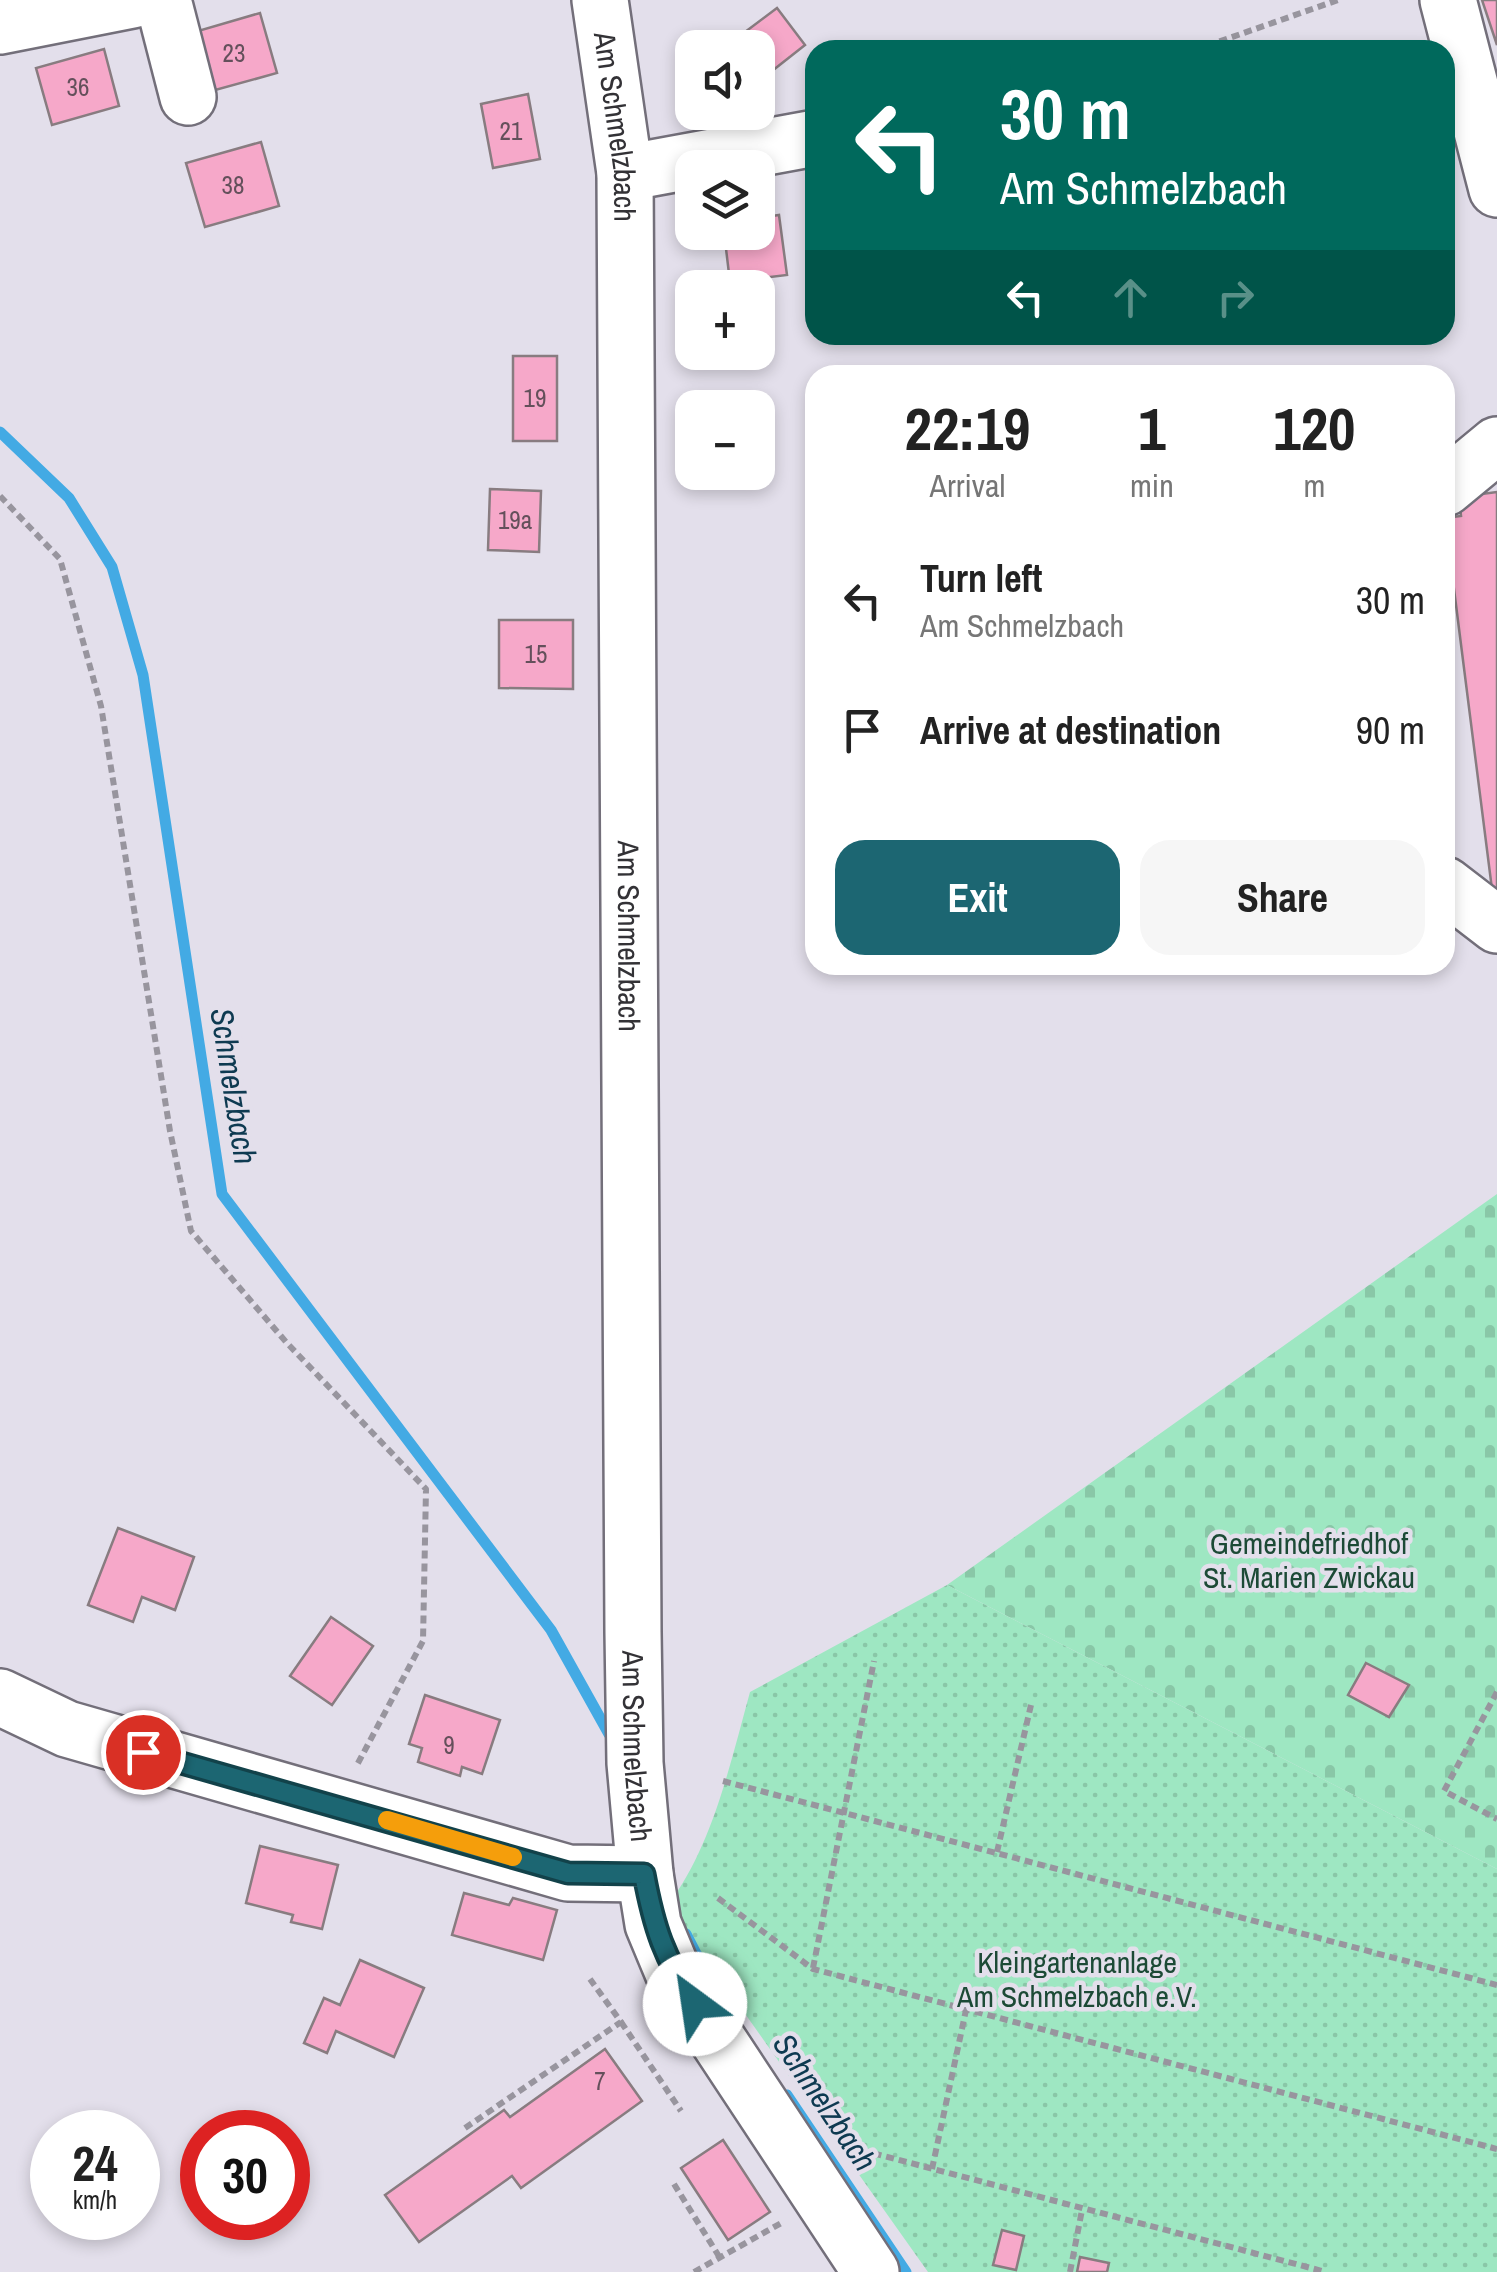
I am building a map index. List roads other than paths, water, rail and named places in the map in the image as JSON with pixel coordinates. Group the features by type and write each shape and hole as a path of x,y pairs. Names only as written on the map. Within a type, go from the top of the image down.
{"street":[{"path":"0,26 130,0"},
{"path":"163,0 188,97"},
{"name":"Am Schmelzbach","path":"600,0 624,173 633,1632 644,1874 653,1924 673,1972 871,2272"},
{"path":"1448,0 1497,189"},
{"path":"624,173 805,140"},
{"path":"1455,480 1497,445"},
{"path":"1455,894 1497,925"},
{"name":"Am Schmelzbach","path":"0,1697 67,1729 568,1873 644,1874"}],"waterway":[{"name":"Schmelzbach","path":"0,432 69,498 112,567 143,675 222,1194 551,1630 609,1734"},
{"name":"Schmelzbach","path":"686,1934 707,1975"},
{"name":"Schmelzbach","path":"787,2095 906,2272"}],"park label":[{"name":"Gemeindefriedhof St. Marien Zwickau","path":"1309,1560"},
{"name":"Kleingartenanlage Am Schmelzbach e.V.","path":"1077,1979"}]}
